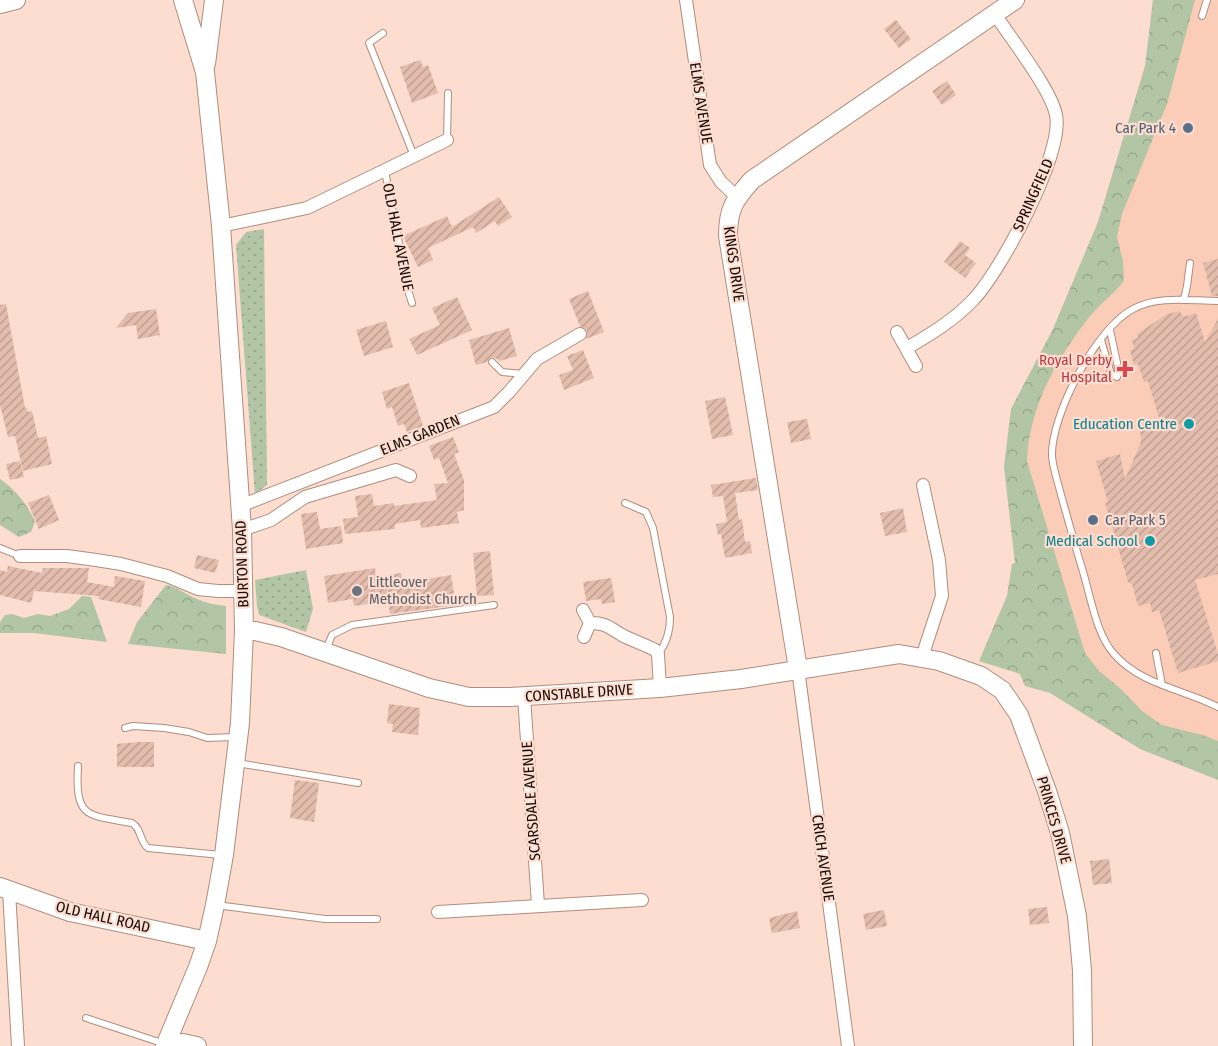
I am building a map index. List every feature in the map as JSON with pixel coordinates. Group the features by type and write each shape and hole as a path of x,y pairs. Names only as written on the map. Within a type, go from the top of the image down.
{"street":[{"path":"0,4 16,0"},
{"name":"BURTON ROAD","path":"166,1043 198,967 215,905 236,762 244,631 242,530 221,226 205,72 183,0"},
{"name":"BURTON ROAD","path":"205,72 214,0"},
{"name":"ELMS AVENUE","path":"686,0 711,165 721,183 737,197"},
{"name":"KINGS DRIVE","path":"798,669 728,236 728,217 737,197 752,180 1016,0"},
{"name":"SPRINGFIELD","path":"907,348 949,322 968,306 982,289 1009,249 1022,224 1044,175 1057,137 1057,118 1052,102 995,14"},
{"name":"OLD HALL AVENUE","path":"221,226 307,208 447,140"},
{"path":"897,332 916,366"},
{"name":"ELMS GARDEN","path":"240,506 494,406 537,359 580,333"},
{"path":"242,530 271,520 305,497 326,489 396,470 410,476"},
{"path":"922,657 942,596 939,560 923,484"},
{"path":"20,556 67,556 122,564 167,576 198,589 243,591"},
{"path":"583,610 590,623"},
{"path":"590,623 608,625 622,635 650,647 658,654 660,688"},
{"path":"584,637 590,623"},
{"name":"CONSTABLE DRIVE","path":"244,631 281,637 447,693 469,698 660,688 741,679 899,654 922,657"},
{"name":"PRINCES DRIVE","path":"922,657 968,670 994,683 1004,693 1018,715 1047,791 1060,833 1072,890 1082,970 1083,1046"},
{"name":"CRICH AVENUE","path":"798,669 848,1046"},
{"name":"SCARSDALE AVENUE","path":"524,696 537,905"},
{"path":"5,889 18,1046"},
{"name":"OLD HALL ROAD","path":"5,889 70,912 207,940"},
{"path":"438,912 642,900"},
{"path":"166,1043 197,1046"}],"lane":[{"path":"1202,16 1207,0"},
{"path":"383,33 369,43 414,156"},
{"path":"447,140 448,93"},
{"name":"OLD HALL AVENUE","path":"385,171 412,303"},
{"path":"1184,299 1190,263"},
{"path":"1218,300 1184,299 1149,303 1133,309 1117,321 1084,366 1058,418 1052,459 1101,631 1111,651 1126,666 1162,685 1218,707"},
{"path":"1101,340 1111,374 1117,377 1119,372 1110,330"},
{"path":"492,362 502,372 524,374"},
{"path":"625,503 646,512 653,528 670,617 670,628 665,645 658,654"},
{"path":"0,548 20,556"},
{"path":"325,652 332,635 352,625 494,605"},
{"path":"1156,653 1162,685"},
{"path":"125,728 133,726 164,728 207,738 238,737"},
{"path":"236,762 358,783"},
{"path":"78,766 77,792 83,807 102,818 132,823 136,826 142,842 148,848 224,855"},
{"path":"215,905 325,919 377,919"},
{"path":"86,1018 166,1043"}],"shaded area":[{"name":"Royal Derby Hospital","path":"1153,0 1218,0 1218,770 1021,674 979,661 1007,596 1012,564 1015,563 1004,467 1011,409 1053,329 1098,222 1145,66"}],"green space":[{"path":"1153,0 1195,0 1167,104 1122,214 1117,237 1123,261 1124,281 1092,314 1057,364 1039,402 1033,421 1027,461 1085,653 1099,671 1121,689 1142,711 1162,725 1218,741 1218,780 1140,749 1050,693 1025,686 1020,674 979,661 1007,596 1012,564 1015,563 1004,467 1011,409 1053,329 1098,222 1145,66"},
{"path":"264,229 267,485 255,494 236,245 246,232"},
{"path":"0,479 16,493 29,510 35,522 31,532 19,537 0,525"},
{"path":"306,570 313,609 306,632 259,615 255,580"},
{"path":"166,585 200,600 226,606 226,654 128,644 137,622"},
{"path":"82,596 91,597 107,642 34,633 0,633 0,622 5,615 12,614 24,618 38,614 50,616 69,609"}],"building":[{"path":"896,20 911,39 899,48 884,29"},
{"path":"420,60 423,67 428,65 438,93 412,103 400,67"},
{"path":"947,81 956,95 942,105 932,91"},
{"path":"499,197 512,217 498,226 495,221 476,233 473,227 428,248 433,260 418,267 403,236 447,216 452,227"},
{"path":"960,241 970,248 965,255 976,263 965,278 944,262"},
{"path":"1218,259 1218,296 1212,296 1203,263"},
{"path":"588,291 604,332 586,339 587,330 580,326 569,299"},
{"path":"457,297 472,330 417,355 409,339 440,325 432,308"},
{"path":"6,304 25,408 28,412 32,411 38,438 46,436 52,464 23,471 15,436 8,437 0,405 0,305"},
{"path":"156,309 160,335 138,339 136,325 116,328 128,313"},
{"path":"1180,311 1183,317 1196,313 1205,342 1218,319 1218,574 1195,580 1218,654 1218,661 1178,673 1159,610 1152,612 1150,603 1138,606 1132,584 1128,582 1105,503 1108,502 1096,461 1120,454 1125,479 1141,442 1140,427 1160,421 1148,381 1144,382 1138,364 1134,365 1130,350 1134,349 1132,340 1138,338 1137,334 1167,314"},
{"path":"386,321 393,347 364,356 356,330"},
{"path":"509,328 517,356 499,361 491,357 487,362 476,365 469,340"},
{"path":"583,350 594,378 564,390 559,375 573,370 567,356"},
{"path":"409,383 423,426 407,432 404,424 398,426 392,407 387,409 382,392"},
{"path":"725,397 733,435 712,439 705,401"},
{"path":"807,419 811,439 791,443 787,422"},
{"path":"453,437 459,452 454,454 464,480 464,510 457,512 459,523 421,528 420,520 395,524 395,529 345,534 343,519 358,517 355,496 372,494 374,506 394,503 394,506 437,500 434,484 448,483 439,458 434,460 429,446"},
{"path":"20,461 24,477 10,480 6,464"},
{"path":"756,478 758,490 735,493 745,542 750,541 752,553 725,558 721,534 718,535 716,524 727,522 723,496 713,497 711,485"},
{"path":"49,495 59,520 39,529 28,503"},
{"path":"903,508 907,532 885,536 880,513"},
{"path":"317,512 320,529 341,526 343,543 306,549 301,514"},
{"path":"490,551 494,595 477,596 473,553"},
{"path":"197,555 219,560 215,573 194,568"},
{"path":"8,566 42,573 43,568 89,568 87,582 114,587 115,576 145,581 141,607 98,599 99,596 34,591 31,603 0,595 0,570 7,572"},
{"path":"375,568 376,577 401,573 403,583 451,575 456,605 390,614 388,601 354,606 353,599 328,603 324,576"},
{"path":"611,578 615,602 602,604 601,599 586,601 583,582"},
{"path":"389,704 420,708 418,735 392,732 393,724 387,723"},
{"path":"154,742 154,767 117,767 117,744"},
{"path":"295,780 319,783 314,822 290,818"},
{"path":"1109,859 1112,883 1093,885 1090,861"},
{"path":"1047,907 1049,923 1030,925 1028,909"},
{"path":"884,910 887,926 866,930 863,914"},
{"path":"797,911 800,928 772,933 769,918"}],"place":[{"name":"Car Park 4","path":"1188,128"},
{"name":"Royal Derby Hospital","path":"1125,369"},
{"name":"Education Centre","path":"1189,424"},
{"name":"Car Park 5","path":"1093,520"},
{"name":"Medical School","path":"1150,541"},
{"name":"Littleover Methodist Church","path":"357,591"}]}
